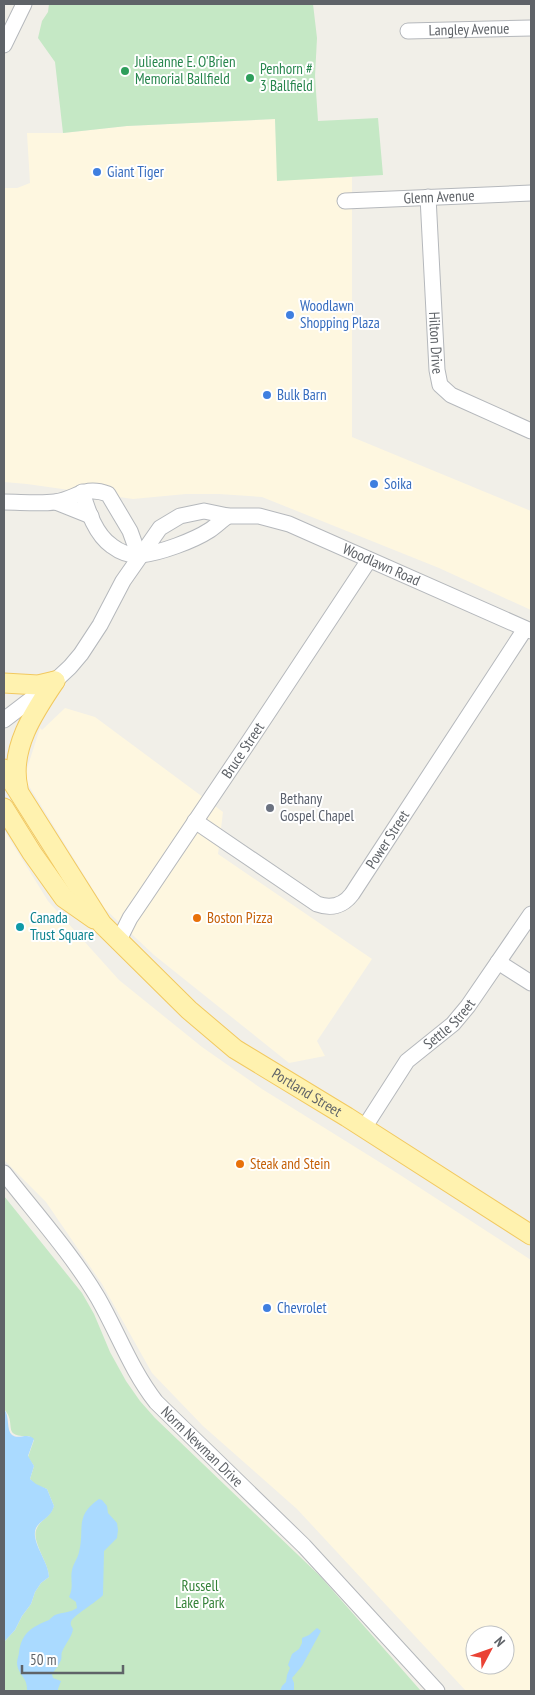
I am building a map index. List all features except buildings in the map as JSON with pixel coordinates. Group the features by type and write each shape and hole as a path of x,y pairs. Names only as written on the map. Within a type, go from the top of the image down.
{"main road":[{"path":"4,684 38,685 55,681"},
{"path":"20,796 16,772 20,745 34,712 55,681"},
{"name":"Portland Street","path":"4,770 102,924 118,942 189,1010 235,1049 364,1128 531,1235"},
{"name":"Portland Street","path":"4,808 32,853 64,898 102,924"}],"street":[{"path":"4,45 24,4"},
{"name":"Langley Avenue","path":"408,31 531,28"},
{"name":"Glenn Avenue","path":"345,201 531,193"},
{"name":"Hilton Drive","path":"428,197 437,370 440,384 451,395 531,432"},
{"path":"4,502 56,502 82,492 93,491 108,494 130,531 139,556"},
{"path":"82,492 91,516 100,532 112,546 124,553 139,556 171,548 209,530 228,516"},
{"path":"56,502 91,516"},
{"name":"Woodlawn Road","path":"4,720 55,681 81,654 100,625 113,597 139,556 160,528 180,516 204,511 228,516 259,516 289,524 528,630"},
{"name":"Bruce Street","path":"118,942 135,910 369,560"},
{"name":"Power Street","path":"196,821 317,904 328,907 345,902 528,630"},
{"name":"Settle Street","path":"364,1128 406,1060 453,1024 468,1006 531,914"},
{"path":"498,962 531,983"},
{"name":"Norm Newman Drive","path":"4,1173 80,1271 112,1324 137,1374 156,1402 304,1546 437,1691"}],"shaded area":[{"path":"275,119 276,137 340,178 352,177 352,437 531,511 531,610 439,568 262,497 186,494 133,499 4,482 4,188 17,188 30,183 27,133 63,133 127,126"},
{"path":"65,708 95,717 223,812 218,854 372,959 317,1041 325,1056 289,1063 154,955 105,909 24,778 40,728 42,730"},
{"path":"4,830 48,901 119,980 202,1047 262,1089 397,1173 531,1260 531,1691 466,1691 297,1509 203,1426 152,1373 102,1284 46,1202 4,1160"}],"green space":[{"path":"49,4 313,4 317,38 315,76 318,121 378,118 383,175 277,181 275,119 127,126 63,133 55,62 38,38 42,21 48,12"},
{"name":"Russell Lake Park","path":"4,1196 82,1293 94,1314 110,1352 140,1401 155,1418 320,1576 421,1691 4,1691 4,1642 15,1630 41,1583 49,1577 36,1539 36,1533 39,1525 54,1506 47,1489 36,1485 30,1479 34,1466 28,1457 34,1440 29,1436 20,1436 12,1432 10,1420 4,1409"}],"water":[{"path":"4,1409 12,1435 17,1437 29,1436 34,1439 28,1456 34,1466 30,1479 47,1489 54,1506 51,1513 38,1525 35,1533 37,1545 49,1577 41,1583 15,1630 4,1642"},
{"path":"99,1499 107,1506 108,1513 117,1523 118,1530 117,1538 104,1551 103,1595 72,1619 71,1625 73,1629 70,1638 62,1652 60,1662 52,1674 53,1678 61,1681 58,1691 27,1691 26,1683 17,1663 20,1645 25,1635 33,1628 55,1615 77,1608 76,1602 69,1597 72,1570 81,1544 83,1517 91,1505"},
{"path":"317,1628 321,1631 302,1666 292,1678 294,1691 280,1691 286,1682 290,1668 288,1665 292,1654 299,1649 302,1638"}],"place":[{"name":"Julieanne E. O'Brien Memorial Ballfield","path":"125,71"},
{"name":"Penhorn # 3 Ballfield","path":"250,78"},
{"name":"Giant Tiger","path":"97,172"},
{"name":"Woodlawn Shopping Plaza","path":"290,315"},
{"name":"Bulk Barn","path":"267,395"},
{"name":"Soika","path":"374,484"},
{"name":"Bethany Gospel Chapel","path":"270,808"},
{"name":"Boston Pizza","path":"197,918"},
{"name":"Canada Trust Square","path":"20,927"},
{"name":"Steak and Stein","path":"240,1164"},
{"name":"Chevrolet","path":"267,1308"}]}
